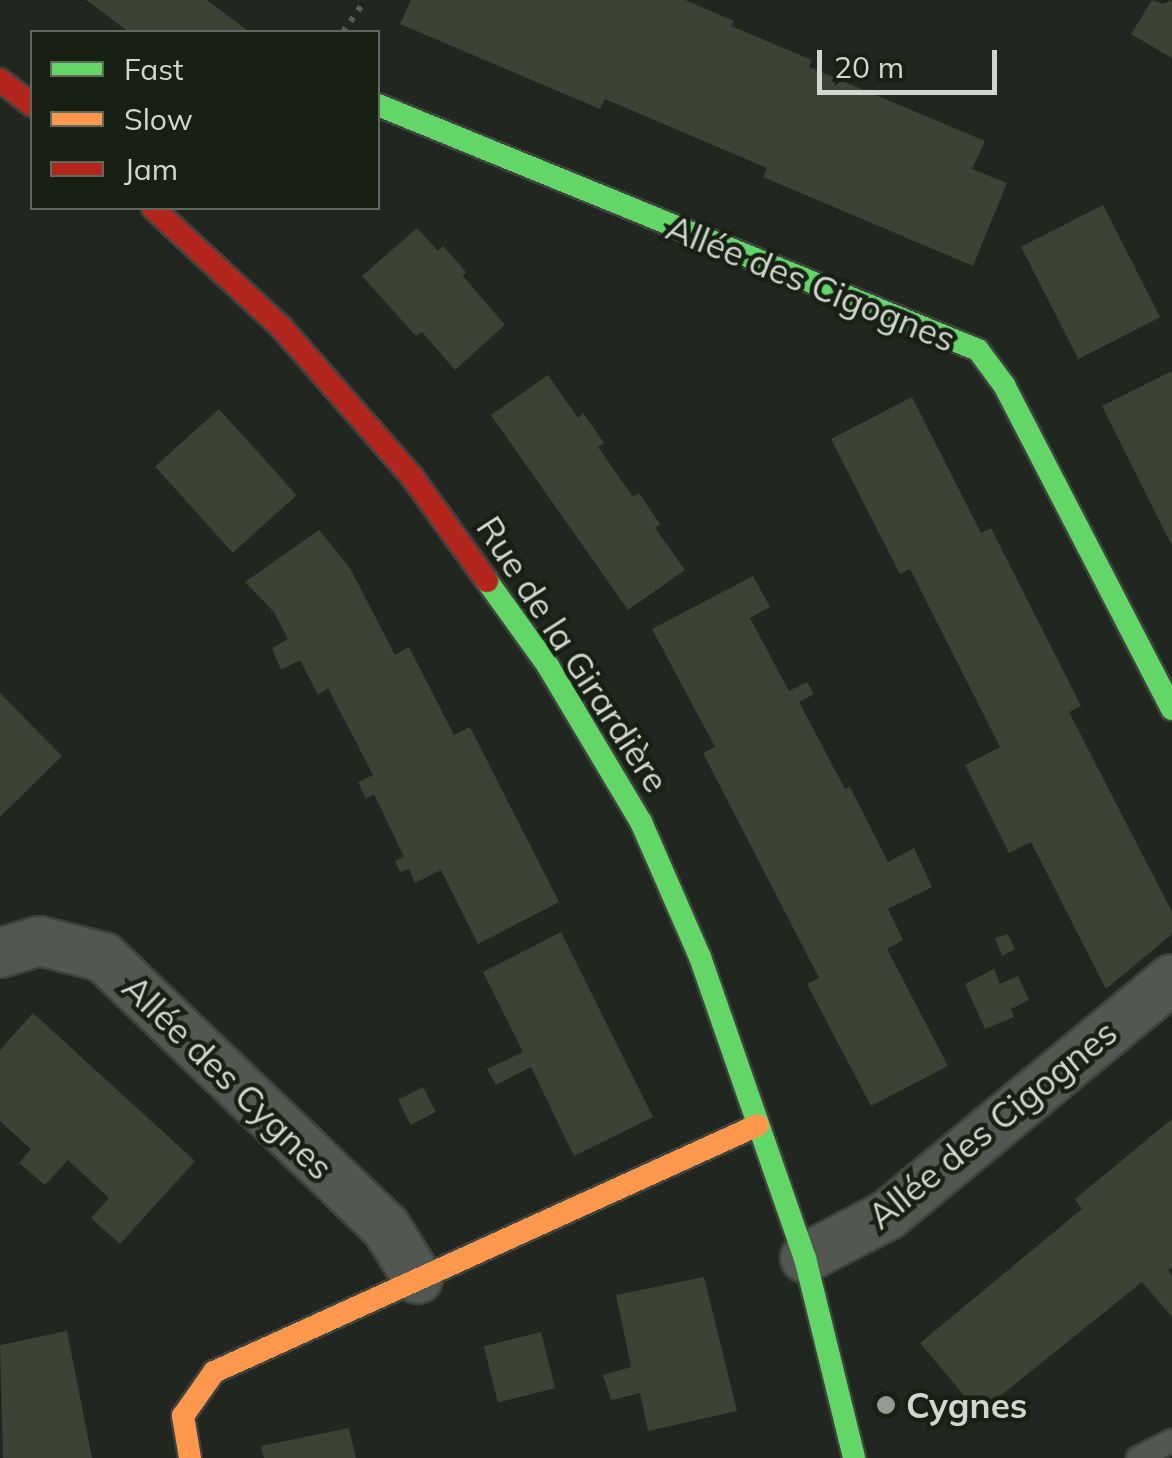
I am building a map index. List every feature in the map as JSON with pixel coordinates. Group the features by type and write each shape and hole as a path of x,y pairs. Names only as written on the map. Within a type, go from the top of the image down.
{"street":[{"path":"0,80 30,103"},
{"name":"Allée des Cigognes","path":"380,107 978,350 1004,386 1172,709"},
{"name":"Rue de la Girardière","path":"174,214 281,327 413,478 548,666 641,822 700,958 805,1258 854,1458"},
{"name":"Allée des Cygnes","path":"0,953 39,941 103,957 386,1227 418,1280"},
{"name":"Allée des Cigognes","path":"805,1258 888,1216 1172,979"},
{"path":"190,1458 183,1416 214,1372 758,1124"}],"lane":[{"path":"1138,1458 1172,1441"}],"path":[{"path":"344,30 363,3"}],"building":[{"path":"86,0 207,0 247,30 126,30"},
{"path":"411,0 685,0 734,21 731,26 812,60 809,67 985,141 972,169 1007,183 973,266 763,177 767,168 605,99 600,109 400,24"},
{"path":"1152,0 1163,4 1172,0 1172,58 1131,34"},
{"path":"1103,205 1160,317 1078,359 1021,247"},
{"path":"417,228 438,251 443,246 505,325 455,370 422,332 416,336 362,276"},
{"path":"1172,371 1172,546 1102,406"},
{"path":"548,375 578,418 583,413 604,443 598,447 633,497 639,493 660,524 655,528 685,570 628,610 491,415"},
{"path":"912,397 981,533 991,528 1081,706 1069,712 1172,912 1172,934 1106,989 1031,842 1009,853 965,765 1000,747 910,569 900,574 831,439"},
{"path":"219,409 297,495 233,553 155,467"},
{"path":"319,530 350,568 395,655 409,647 454,735 470,727 559,902 478,944 441,870 415,883 409,869 400,872 395,861 404,857 374,794 366,799 358,782 373,775 328,688 318,695 300,660 281,670 272,648 288,639 274,612 245,582"},
{"path":"753,576 770,607 750,618 789,691 807,682 814,694 799,702 845,789 850,787 888,862 914,848 932,887 888,909 903,940 887,949 948,1066 871,1106 807,984 819,978 703,753 715,747 652,629"},
{"path":"0,693 62,756 0,817"},
{"path":"561,932 653,1117 574,1156 531,1067 496,1085 487,1069 523,1052 483,972"},
{"path":"1008,934 1015,949 1002,956 995,938"},
{"path":"994,969 1000,984 1018,976 1029,1000 1011,1009 1014,1017 985,1029 965,984"},
{"path":"33,1013 195,1161 120,1244 91,1218 109,1198 68,1160 45,1185 19,1163 31,1149 0,1121 0,1050"},
{"path":"423,1087 436,1112 411,1125 398,1100"},
{"path":"1172,1119 1172,1267 1168,1270 1172,1276 1172,1317 1142,1282 979,1413 920,1343 1082,1209 1075,1199"},
{"path":"704,1277 737,1411 648,1431 640,1393 611,1400 603,1375 631,1367 616,1295"},
{"path":"67,1331 92,1458 3,1458 0,1345"},
{"path":"541,1332 555,1388 498,1403 484,1346"},
{"path":"349,1428 356,1458 264,1458 261,1446"}],"traffic: fast":[{"path":"380,106 978,350 1004,385 1172,709"},
{"path":"487,581 548,666 641,822 700,957 805,1258 854,1458"}],"traffic: slow":[{"path":"190,1458 183,1416 214,1372 758,1125"}],"traffic: jam":[{"path":"0,80 30,103"},
{"path":"155,210 281,327 413,478 487,581"}],"place":[{"name":"Cygnes","path":"886,1405"}]}
